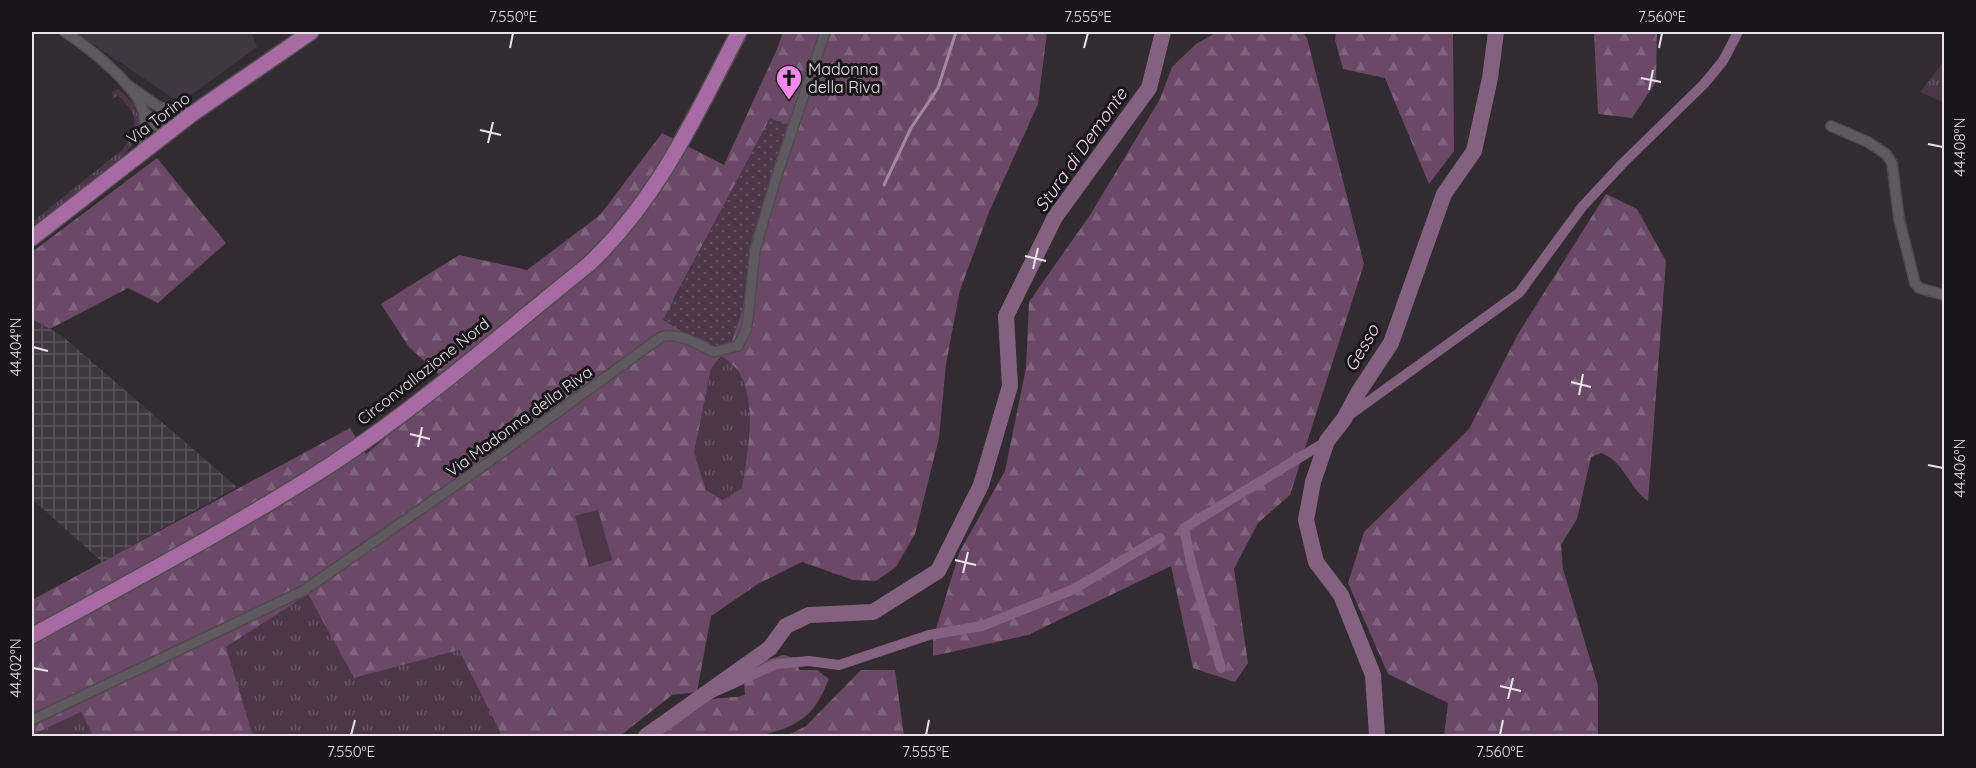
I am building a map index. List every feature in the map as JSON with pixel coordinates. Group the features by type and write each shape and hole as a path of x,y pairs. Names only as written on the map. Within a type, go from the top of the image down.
{"main road":[{"name":"Via Torino","path":"32,238 192,114 311,32"},
{"name":"Circonvallazione Nord","path":"32,636 185,552 327,466 398,416 589,264 617,237 660,180 740,32"}],"street":[{"path":"65,32 85,45 121,80 159,107 192,114"},
{"name":"Via Madonna della Riva","path":"32,720 303,591 490,461 661,337 667,335 692,340 714,352 738,346 747,327 755,250 776,178 825,32"},
{"path":"121,80 142,110 156,125 168,133"},
{"path":"159,107 168,133"},
{"path":"142,110 143,152"},
{"path":"1831,126 1868,142 1886,154 1892,163 1899,219 1915,283 1919,288 1944,295"}],"shaded area":[{"path":"75,32 251,32 257,47 180,103"},
{"path":"32,319 61,335 237,487 102,562 32,499"}],"green space":[{"path":"783,32 1047,32 1038,104 989,212 960,290 946,364 939,438 915,534 896,567 876,581 853,580 802,562 758,584 711,616 697,692 672,695 620,736 502,736 459,650 354,678 308,594 226,647 253,736 93,736 81,712 32,735 32,600 350,428 366,454 449,384 409,347 381,304 459,255 527,270 600,215 662,133 724,165","holes":["770,119 791,126 749,273 673,300","721,356 739,372 745,385 750,414 742,488 723,500 706,490 694,453 711,369"]},
{"path":"1217,32 1302,32 1307,38 1364,264 1290,495 1258,523 1234,569 1248,663 1235,682 1193,668 1171,566 1028,635 933,656 933,639 959,553 1005,471 1026,368 1029,302 1090,215 1160,99 1172,67 1196,44"},
{"path":"1336,32 1453,32 1454,151 1429,184 1385,78 1343,69 1335,40"},
{"path":"1594,32 1657,32 1656,82 1632,118 1598,114"},
{"path":"1944,63 1943,102 1920,92"},
{"path":"118,89 132,104 138,118 137,132 131,146 108,171 32,231 32,222 123,149 128,141 134,127 134,120 130,109 118,95 113,99 112,92"},
{"path":"770,118 791,126 749,273 743,308 730,347 711,349 663,320"},
{"path":"157,158 226,243 158,303 128,288 50,329 32,319 32,252"},
{"path":"1606,194 1637,209 1666,261 1648,501 1616,462 1601,453 1591,457 1577,519 1561,545 1563,569 1598,686 1598,736 1444,736 1448,703 1388,674 1348,583 1364,532 1469,429 1518,334"},
{"path":"721,355 739,371 745,385 750,414 742,488 723,500 706,490 694,453 711,369"},
{"path":"598,510 612,560 589,567 575,516"},
{"path":"308,593 354,678 459,650 502,736 253,736 226,647"},
{"path":"783,655 796,658 799,670 817,670 829,679 810,712 796,723 778,731 738,738 657,736 707,701 745,695 744,684 760,662"},
{"path":"861,670 895,670 904,736 786,736 806,726"},
{"path":"81,712 93,736 32,736 32,735"}],"waterway":[{"path":"884,185 911,128 938,88 956,32"},
{"name":"Stura di Demonte","path":"646,736 770,648 786,626 809,615 873,612 938,571 981,485 1010,386 1006,316 1055,217 1149,88 1163,32"},
{"name":"Gesso","path":"1377,736 1373,675 1341,595 1316,562 1306,520 1313,482 1327,441 1344,419 1391,343 1444,194 1474,151 1490,78 1496,32"},
{"path":"1344,419 1519,293 1582,207 1623,163 1704,84 1723,61 1738,32"},
{"path":"1221,668 1192,568 1184,528 1327,441"},
{"path":"690,703 776,664 809,661 839,665 929,635 982,626 1074,589 1160,538"}],"place":[{"name":"Madonna della Riva","path":"789,101"}]}
